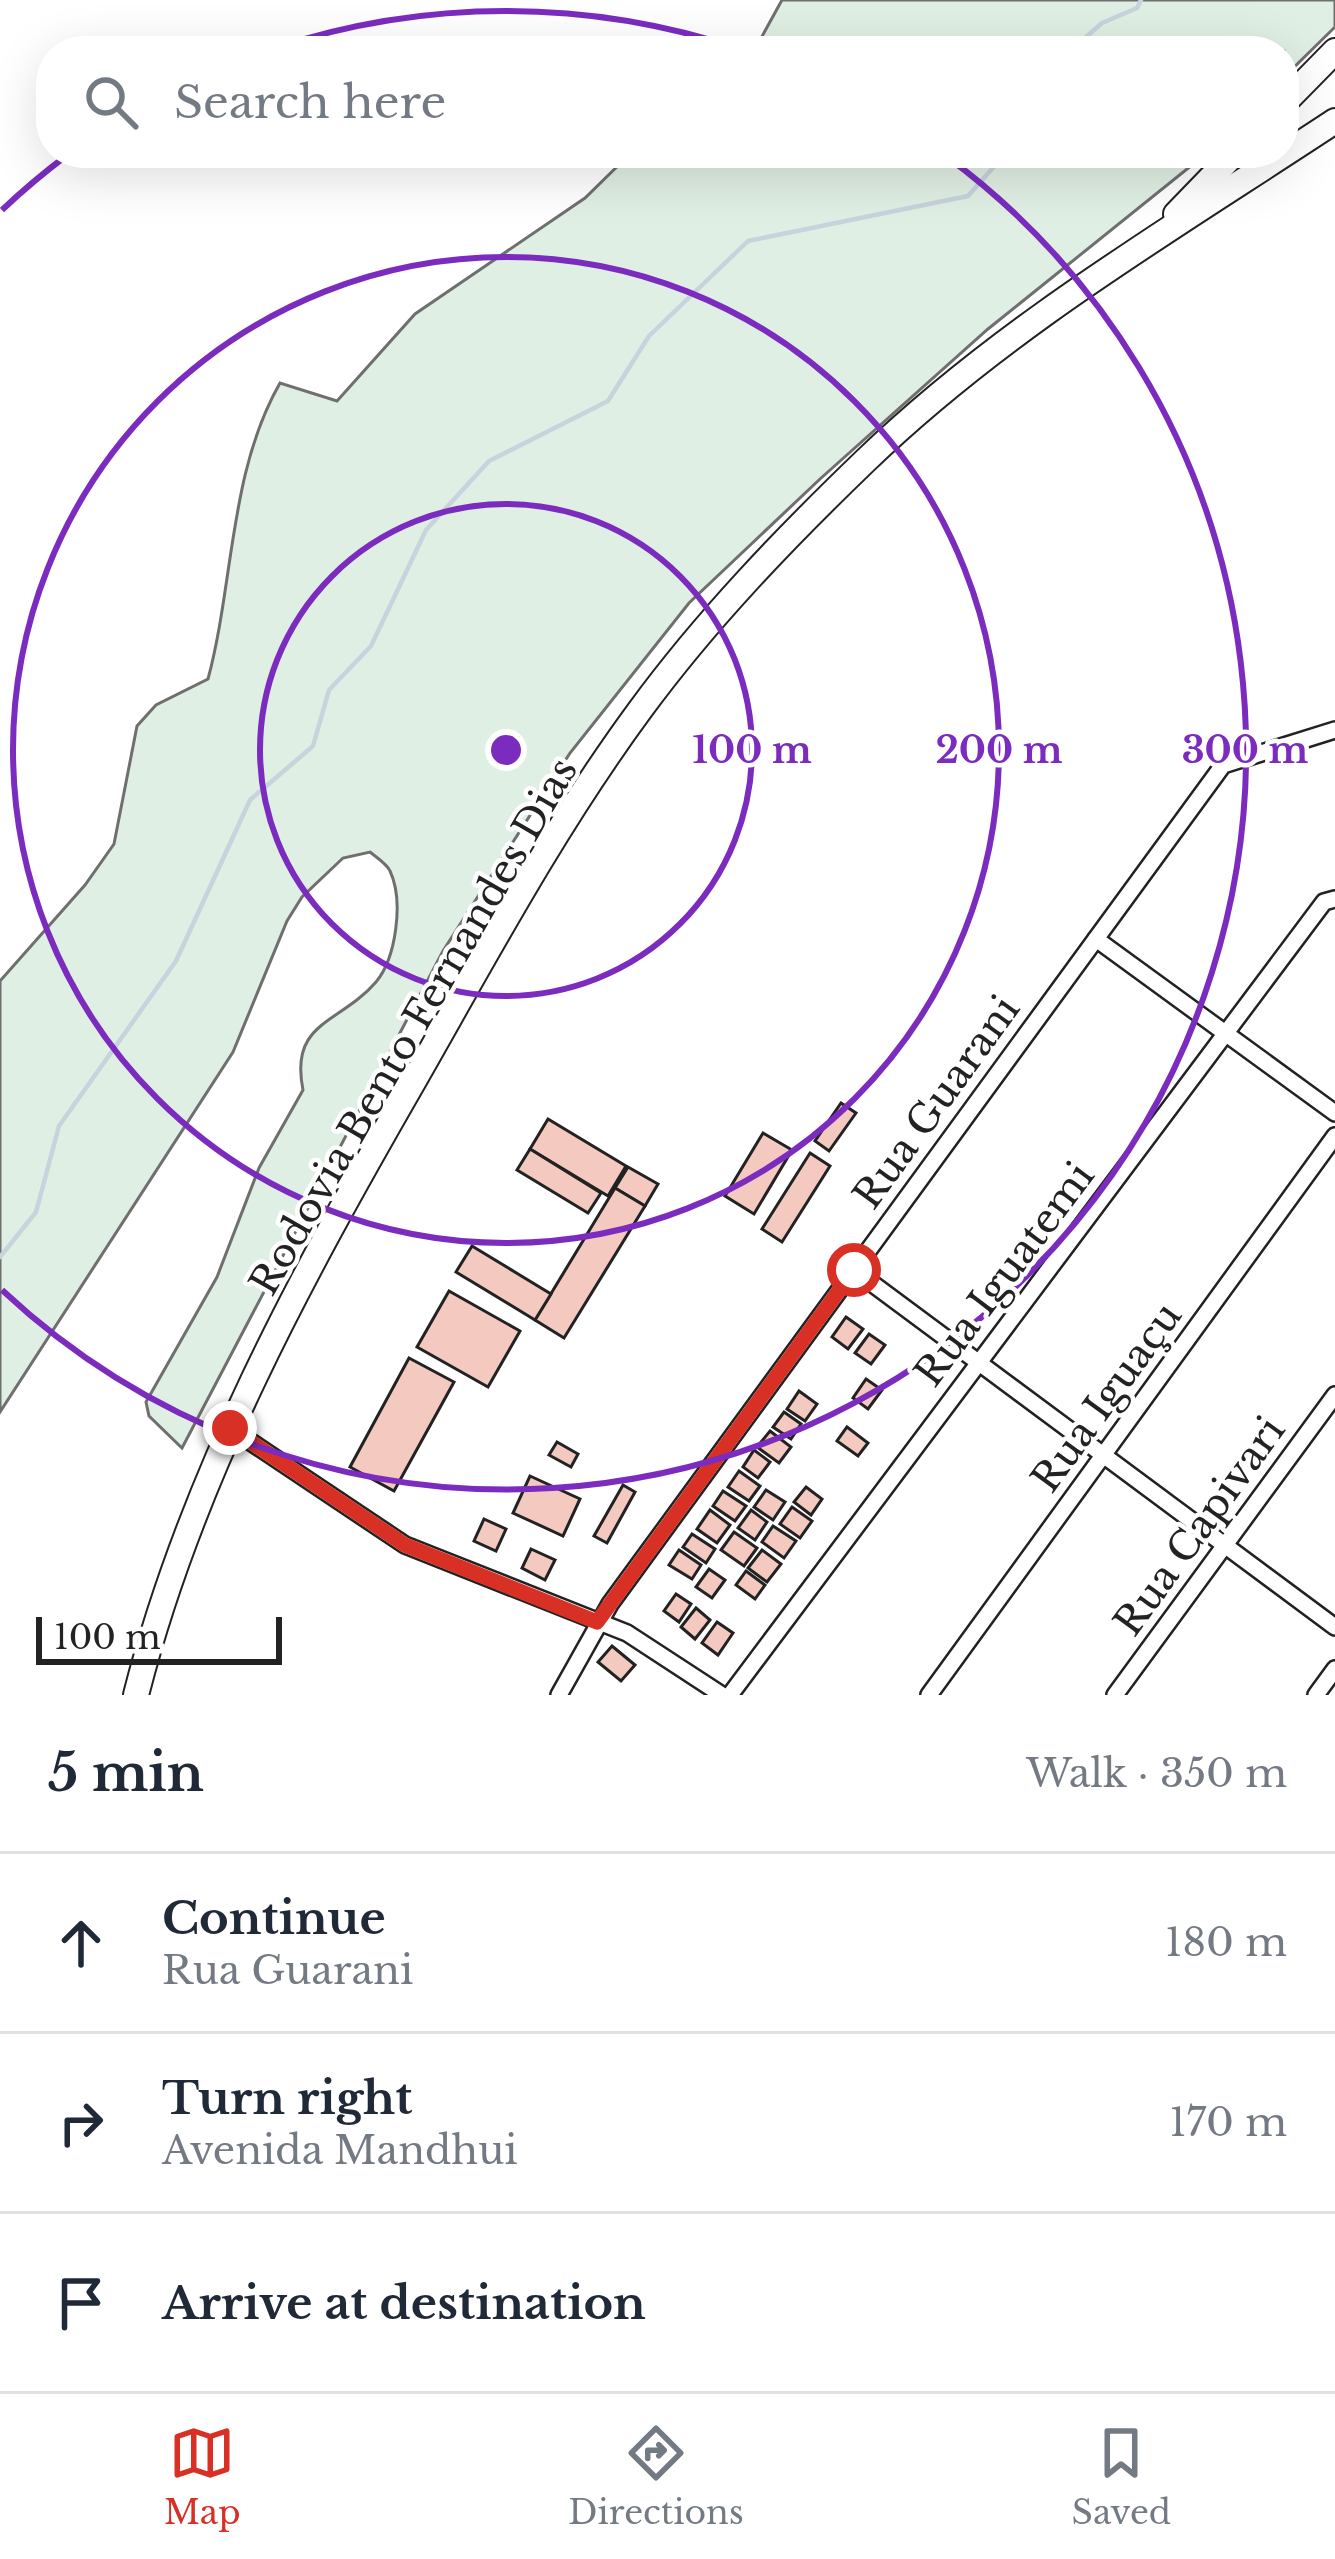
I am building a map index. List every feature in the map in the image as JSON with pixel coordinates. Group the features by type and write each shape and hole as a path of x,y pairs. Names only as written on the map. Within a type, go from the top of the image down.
{"highway":[{"path":"1299,88 1335,51"},
{"name":"Rodovia Bento Fernandes Dias","path":"1299,145 1335,122"},
{"name":"Rodovia Bento Fernandes Dias","path":"1149,241 1220,168"},
{"name":"Rodovia Bento Fernandes Dias","path":"136,1695 181,1550 230,1428 362,1170 542,858 640,710 754,572 868,458 1021,328 1263,168"}],"street":[{"name":"Rua Guarani","path":"559,1695 597,1622 1223,765 1335,730"},
{"name":"Rua Iguatemi","path":"726,1695 1324,902 1335,899"},
{"path":"1096,939 1335,1113"},
{"name":"Rua Iguaçu","path":"929,1695 1335,1136"},
{"path":"854,1270 1335,1627"},
{"name":"Rua Capivari","path":"1115,1695 1335,1395"},
{"path":"230,1428 405,1545 627,1633 726,1695"},
{"path":"1316,1695 1335,1669"}],"green space":[{"path":"782,0 1335,0 1335,27 1299,62 1299,36 762,36"},
{"path":"616,168 1188,168 988,329 820,479 689,603 570,753 443,951 182,1448 149,1416 146,1402 217,1277 259,1168 303,1090 303,1050 310,1037 362,996 389,959 397,898 389,868 370,852 343,858 302,897 287,921 233,1052 0,1412 0,981 85,885 114,844 137,726 156,705 208,679 242,490 263,417 280,383 337,401 415,314 585,198"}],"building":[{"path":"841,1103 856,1113 829,1151 815,1141"},
{"path":"548,1119 626,1166 608,1196 530,1149"},
{"path":"763,1133 792,1150 754,1214 725,1196"},
{"path":"530,1149 601,1193 588,1213 517,1170"},
{"path":"810,1153 830,1166 782,1242 762,1229"},
{"path":"628,1167 658,1184 645,1206 615,1188"},
{"path":"615,1188 645,1206 564,1338 535,1320"},
{"path":"472,1246 551,1294 535,1320 456,1272"},
{"path":"449,1291 520,1331 488,1387 417,1347"},
{"path":"846,1317 863,1329 848,1349 832,1337"},
{"path":"869,1334 885,1345 871,1364 855,1353"},
{"path":"409,1358 454,1382 394,1491 350,1467"},
{"path":"866,1379 882,1390 868,1409 853,1398"},
{"path":"799,1391 817,1404 805,1421 787,1409"},
{"path":"784,1412 801,1424 791,1439 773,1427"},
{"path":"847,1427 868,1443 858,1456 837,1441"},
{"path":"770,1431 791,1447 779,1463 757,1447"},
{"path":"557,1442 578,1454 571,1467 549,1455"},
{"path":"754,1450 770,1462 758,1478 743,1467"},
{"path":"739,1471 760,1486 749,1501 728,1487"},
{"path":"530,1476 580,1499 563,1536 513,1513"},
{"path":"623,1485 635,1492 607,1543 594,1536"},
{"path":"806,1487 822,1499 811,1515 794,1502"},
{"path":"766,1490 785,1502 773,1520 754,1507"},
{"path":"723,1491 746,1506 735,1521 713,1506"},
{"path":"792,1507 812,1521 800,1538 780,1524"},
{"path":"710,1510 730,1525 717,1543 697,1529"},
{"path":"751,1510 767,1522 755,1540 738,1528"},
{"path":"484,1519 506,1529 496,1551 474,1541"},
{"path":"773,1526 796,1541 784,1558 762,1542"},
{"path":"734,1532 757,1548 744,1566 721,1550"},
{"path":"692,1534 715,1549 706,1563 683,1547"},
{"path":"531,1549 555,1560 545,1580 522,1568"},
{"path":"679,1550 701,1565 692,1579 669,1565"},
{"path":"762,1550 781,1564 767,1582 748,1568"},
{"path":"709,1569 725,1580 712,1598 696,1587"},
{"path":"746,1571 765,1585 755,1599 736,1585"},
{"path":"676,1594 691,1604 679,1622 664,1611"},
{"path":"696,1608 710,1620 695,1639 681,1627"},
{"path":"717,1622 733,1633 718,1655 702,1643"},
{"path":"612,1646 635,1665 621,1681 598,1662"}],"waterway":[{"path":"1087,36 1102,23 1137,8 1141,0"},
{"path":"0,1257 36,1212 59,1126 176,961 250,800 313,746 329,690 371,646 426,530 489,461 608,401 649,336 748,241 968,196 993,168"}],"route":[{"path":"230,1428 405,1545 597,1622 854,1270"}]}
